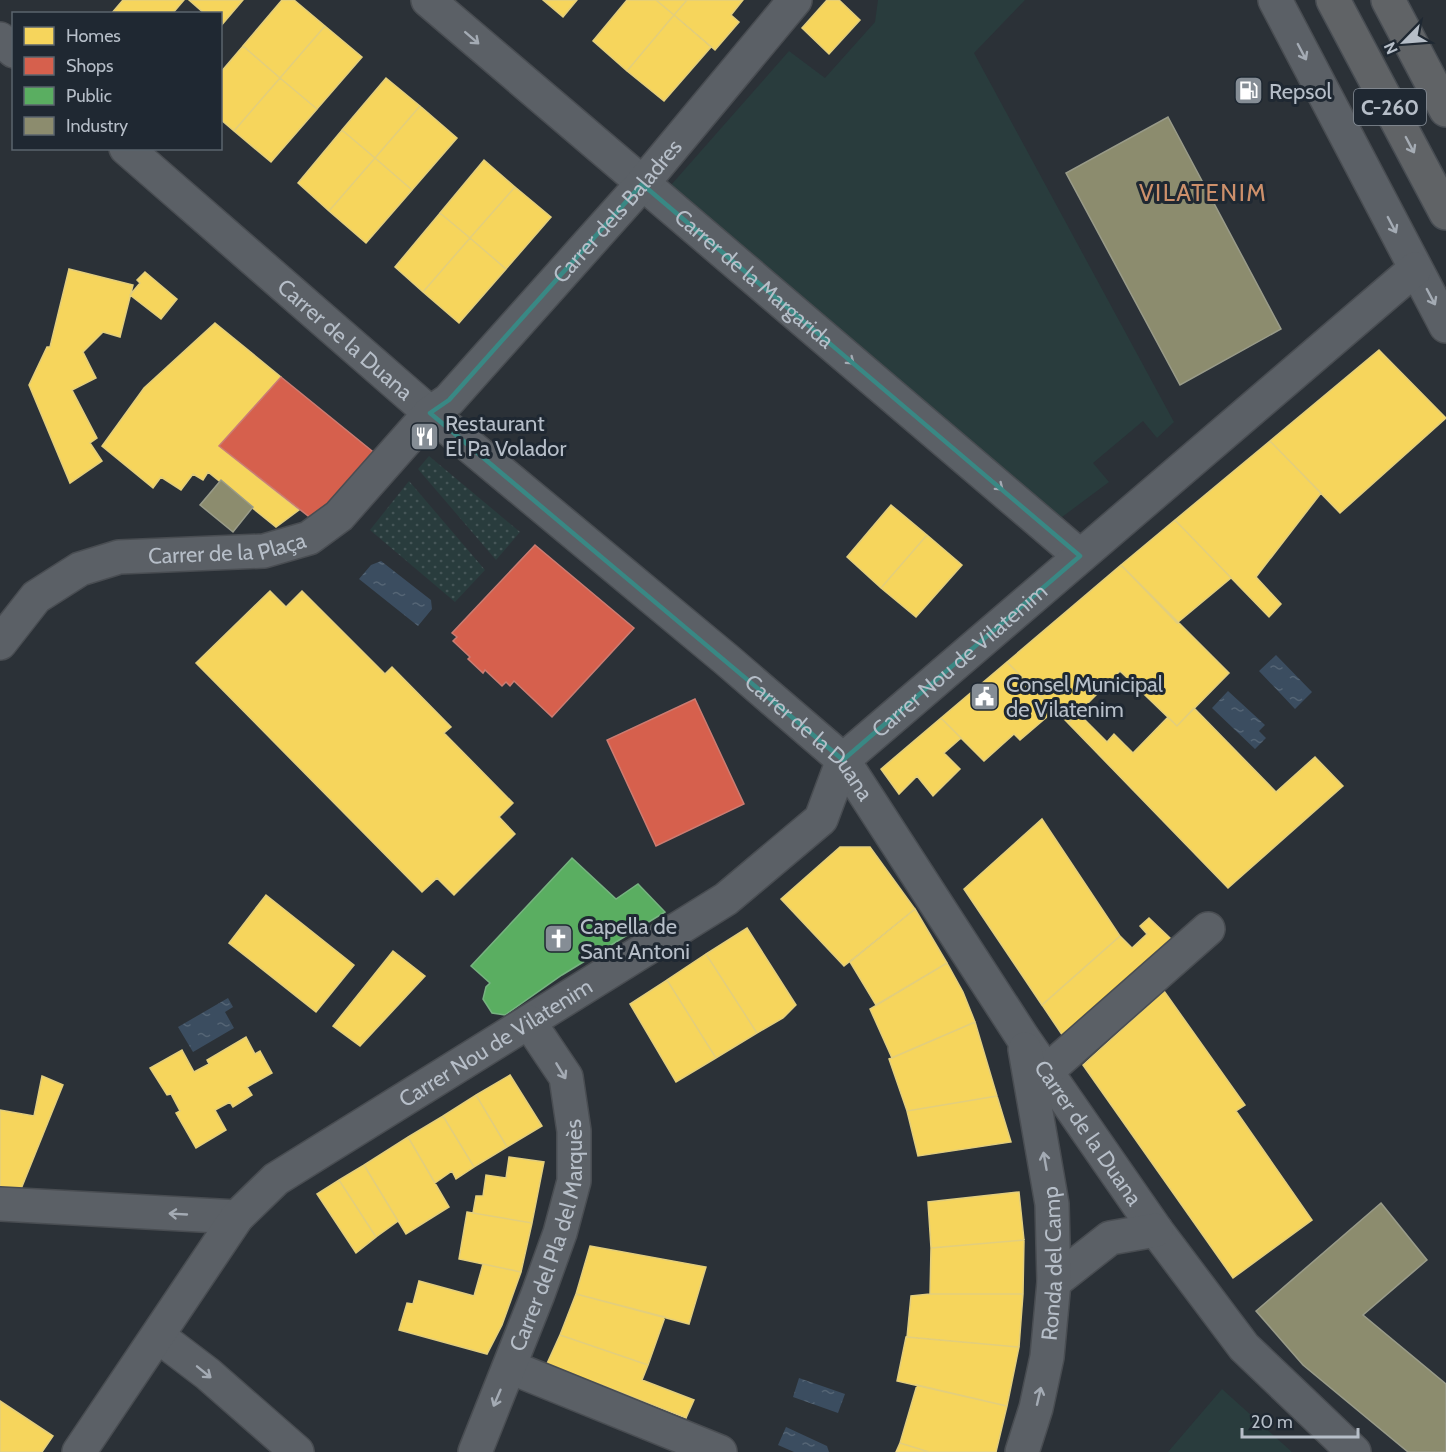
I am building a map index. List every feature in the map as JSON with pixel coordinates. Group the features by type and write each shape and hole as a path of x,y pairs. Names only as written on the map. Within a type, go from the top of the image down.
{"highway":[{"name":"C-260","path":"1333,0 1446,213"},
{"name":"C-260","path":"1388,0 1446,110"}],"street":[{"name":"Carrer de la Margarida","path":"428,0 1080,556"},
{"name":"Carrer dels Baladres","path":"430,413 449,400 642,184 795,0"},
{"path":"1275,0 1446,326"},
{"path":"0,39 12,49"},
{"name":"Carrer de la Duana","path":"128,150 430,413 701,638 843,760 1023,1038 1156,1230 1244,1347 1354,1452"},
{"name":"Carrer Nou de Vilatenim","path":"79,1452 237,1217 276,1179 726,899 821,819 843,760 1415,268"},
{"name":"Carrer de la Plaça","path":"0,643 36,597 80,569 119,557 264,551 309,538 339,516 430,413"},
{"path":"1046,1072 1208,929"},
{"name":"Carrer del Pla del Marquès","path":"475,1452 510,1367 560,1233 574,1181 574,1131 566,1077 529,1022"},
{"name":"Ronda del Camp","path":"1022,1452 1036,1408 1047,1357 1054,1282 1052,1204 1023,1038"},
{"path":"0,1204 237,1217"},
{"path":"1054,1282 1110,1238 1156,1230"},
{"path":"158,1336 208,1374 297,1452"},
{"path":"510,1367 720,1452"}],"highlighted area":[{"path":"642,184 1080,556 843,760 430,413 449,400"}],"shaded area":[{"path":"878,0 1025,0 974,53 1174,422 1157,438 1143,421 1093,463 1109,482 1058,520 671,185 789,51 825,78 875,22"},
{"path":"429,456 520,532 496,560 418,469"},
{"path":"409,481 485,570 455,602 370,530"},
{"path":"1222,1389 1292,1452 1168,1452"}],"water":[{"path":"381,561 431,600 432,609 418,626 359,579 371,565"},
{"path":"1276,655 1312,692 1295,709 1259,671"},
{"path":"1228,691 1265,725 1259,731 1266,738 1255,749 1212,708"},
{"path":"228,998 233,1007 225,1012 234,1028 193,1052 178,1027"},
{"path":"799,1378 845,1394 838,1413 793,1397"},
{"path":"786,1427 827,1446 829,1452 794,1452 778,1445"}],"building: Homes":[{"path":"123,0 184,0 174,12 113,12"},
{"path":"189,0 243,0 222,25 222,12 203,12"},
{"path":"282,0 294,0 325,26 280,78 243,46"},
{"path":"543,0 577,0 563,17"},
{"path":"627,0 656,0 674,15 627,71 593,41"},
{"path":"656,0 687,0 674,15"},
{"path":"687,0 743,0 731,15 739,22 715,50 674,15"},
{"path":"827,0 839,0 860,20 829,54 802,28"},
{"path":"674,15 711,47 664,101 627,71"},
{"path":"325,26 362,57 317,109 280,78"},
{"path":"243,46 280,78 234,131 222,121 222,71"},
{"path":"280,78 317,109 271,162 234,131"},
{"path":"386,78 420,106 375,158 342,130"},
{"path":"420,106 457,138 412,190 375,158"},
{"path":"342,130 375,158 329,211 298,183"},
{"path":"375,158 412,190 366,243 329,211"},
{"path":"484,160 515,187 470,238 440,213"},
{"path":"515,187 551,217 506,269 470,238"},
{"path":"440,213 470,238 423,292 395,267"},
{"path":"470,238 506,269 459,323 423,292"},
{"path":"69,269 133,285 120,337 103,332 83,352 96,378 72,390 97,438 90,443 102,461 70,483 29,385 47,347 50,347"},
{"path":"145,272 177,299 161,319 130,295 140,283 137,280"},
{"path":"215,323 281,377 219,446 299,510 276,527 208,472 203,480 193,474 181,490 161,477 153,488 102,446 144,388"},
{"path":"1379,350 1446,418 1340,513 1270,441"},
{"path":"1270,441 1321,493 1256,577 1281,604 1269,617 1175,520"},
{"path":"891,505 927,535 881,588 847,557"},
{"path":"1175,520 1231,578 1177,623 1121,565"},
{"path":"927,535 962,565 916,617 881,588"},
{"path":"1121,565 1229,673 1177,726 1120,671 1068,723 1007,662"},
{"path":"270,591 286,607 302,591 385,674 392,667 451,727 444,733 513,803 499,817 515,834 454,895 437,878 422,892 196,663"},
{"path":"1007,662 1055,710 1020,740 1014,734 984,761 941,718"},
{"path":"1194,708 1276,792 1315,757 1343,786 1228,888 1068,723 1078,713 1107,742 1114,734 1133,753 1168,717 1177,726"},
{"path":"941,718 961,738 944,753 960,769 933,796 917,776 899,794 881,769"},
{"path":"1042,819 1120,936 1042,1005 964,889"},
{"path":"840,847 870,847 915,909 844,966 781,899"},
{"path":"266,895 354,965 316,1012 229,943"},
{"path":"915,909 947,963 876,1005 850,962"},
{"path":"1149,918 1171,939 1063,1036 1042,1005 1120,936 1132,948 1147,934 1140,926"},
{"path":"747,928 796,1005 783,1018 757,1033 706,954"},
{"path":"393,951 425,976 360,1046 333,1026"},
{"path":"706,954 757,1033 716,1058 667,980"},
{"path":"947,963 963,992 975,1022 892,1058 870,1009"},
{"path":"667,980 716,1058 676,1082 630,1004"},
{"path":"1164,991 1245,1105 1236,1111 1312,1220 1233,1278 1083,1065"},
{"path":"975,1022 997,1096 907,1111 889,1059"},
{"path":"246,1037 255,1054 260,1051 272,1073 247,1087 252,1095 233,1107 230,1102 215,1110 226,1130 196,1148 176,1113 180,1111 171,1094 167,1095 150,1068 182,1050 194,1072 209,1064 207,1060"},
{"path":"510,1075 542,1126 507,1147 476,1095"},
{"path":"42,1076 63,1085 15,1204 0,1201 0,1110 34,1116"},
{"path":"476,1095 507,1147 474,1167 443,1116"},
{"path":"997,1096 1011,1142 918,1156 907,1111"},
{"path":"443,1116 474,1167 456,1179 452,1171 435,1183 408,1137"},
{"path":"408,1137 449,1207 406,1234 364,1165"},
{"path":"509,1157 544,1162 532,1223 473,1213 476,1196 483,1196 486,1175 506,1178"},
{"path":"364,1165 398,1221 376,1237 339,1180"},
{"path":"339,1180 376,1237 356,1253 317,1194"},
{"path":"1019,1192 1024,1240 931,1248 928,1202"},
{"path":"467,1212 532,1223 521,1272 459,1259"},
{"path":"1024,1240 1023,1294 930,1294 931,1248"},
{"path":"590,1246 706,1267 689,1324 576,1294"},
{"path":"483,1264 521,1272 502,1325 487,1354 399,1330 407,1303 413,1304 419,1281 474,1296"},
{"path":"576,1294 665,1317 648,1365 560,1335"},
{"path":"1023,1294 1019,1347 907,1337 911,1296"},
{"path":"560,1335 648,1365 642,1380 694,1400 686,1418 599,1384 545,1368"},
{"path":"906,1337 1019,1347 1007,1406 897,1381"},
{"path":"917,1385 1007,1406 996,1452 929,1452 900,1443"},
{"path":"0,1401 53,1436 42,1452 0,1452"},
{"path":"900,1443 929,1452 896,1452"}],"building: Shops":[{"path":"281,377 377,455 312,519 219,446"},
{"path":"535,545 634,628 552,717 514,681 510,686 506,682 502,686 485,670 483,673 453,641 457,637 452,633"},
{"path":"695,699 744,804 656,846 607,740"}],"building: Public":[{"name":"Capella de Sant Antoni","path":"572,858 616,899 638,884 665,912 562,975 505,1015 492,1013 483,999 486,987 490,983 471,966"}],"building: Industry":[{"path":"1168,117 1281,329 1180,385 1066,173"},
{"path":"221,480 253,507 233,532 200,505"},
{"path":"1381,1203 1427,1260 1363,1315 1446,1384 1446,1452 1408,1452 1303,1365 1256,1311"}],"place":[{"name":"Repsol","path":"1248,91"},
{"name":"Restaurant El Pa Volador","path":"424,436"},
{"name":"Consel Municipal de Vilatenim","path":"985,697"},
{"name":"Capella de Sant Antoni","path":"559,939"}],"district":[{"name":"VILATENIM","path":"1203,192"}]}
